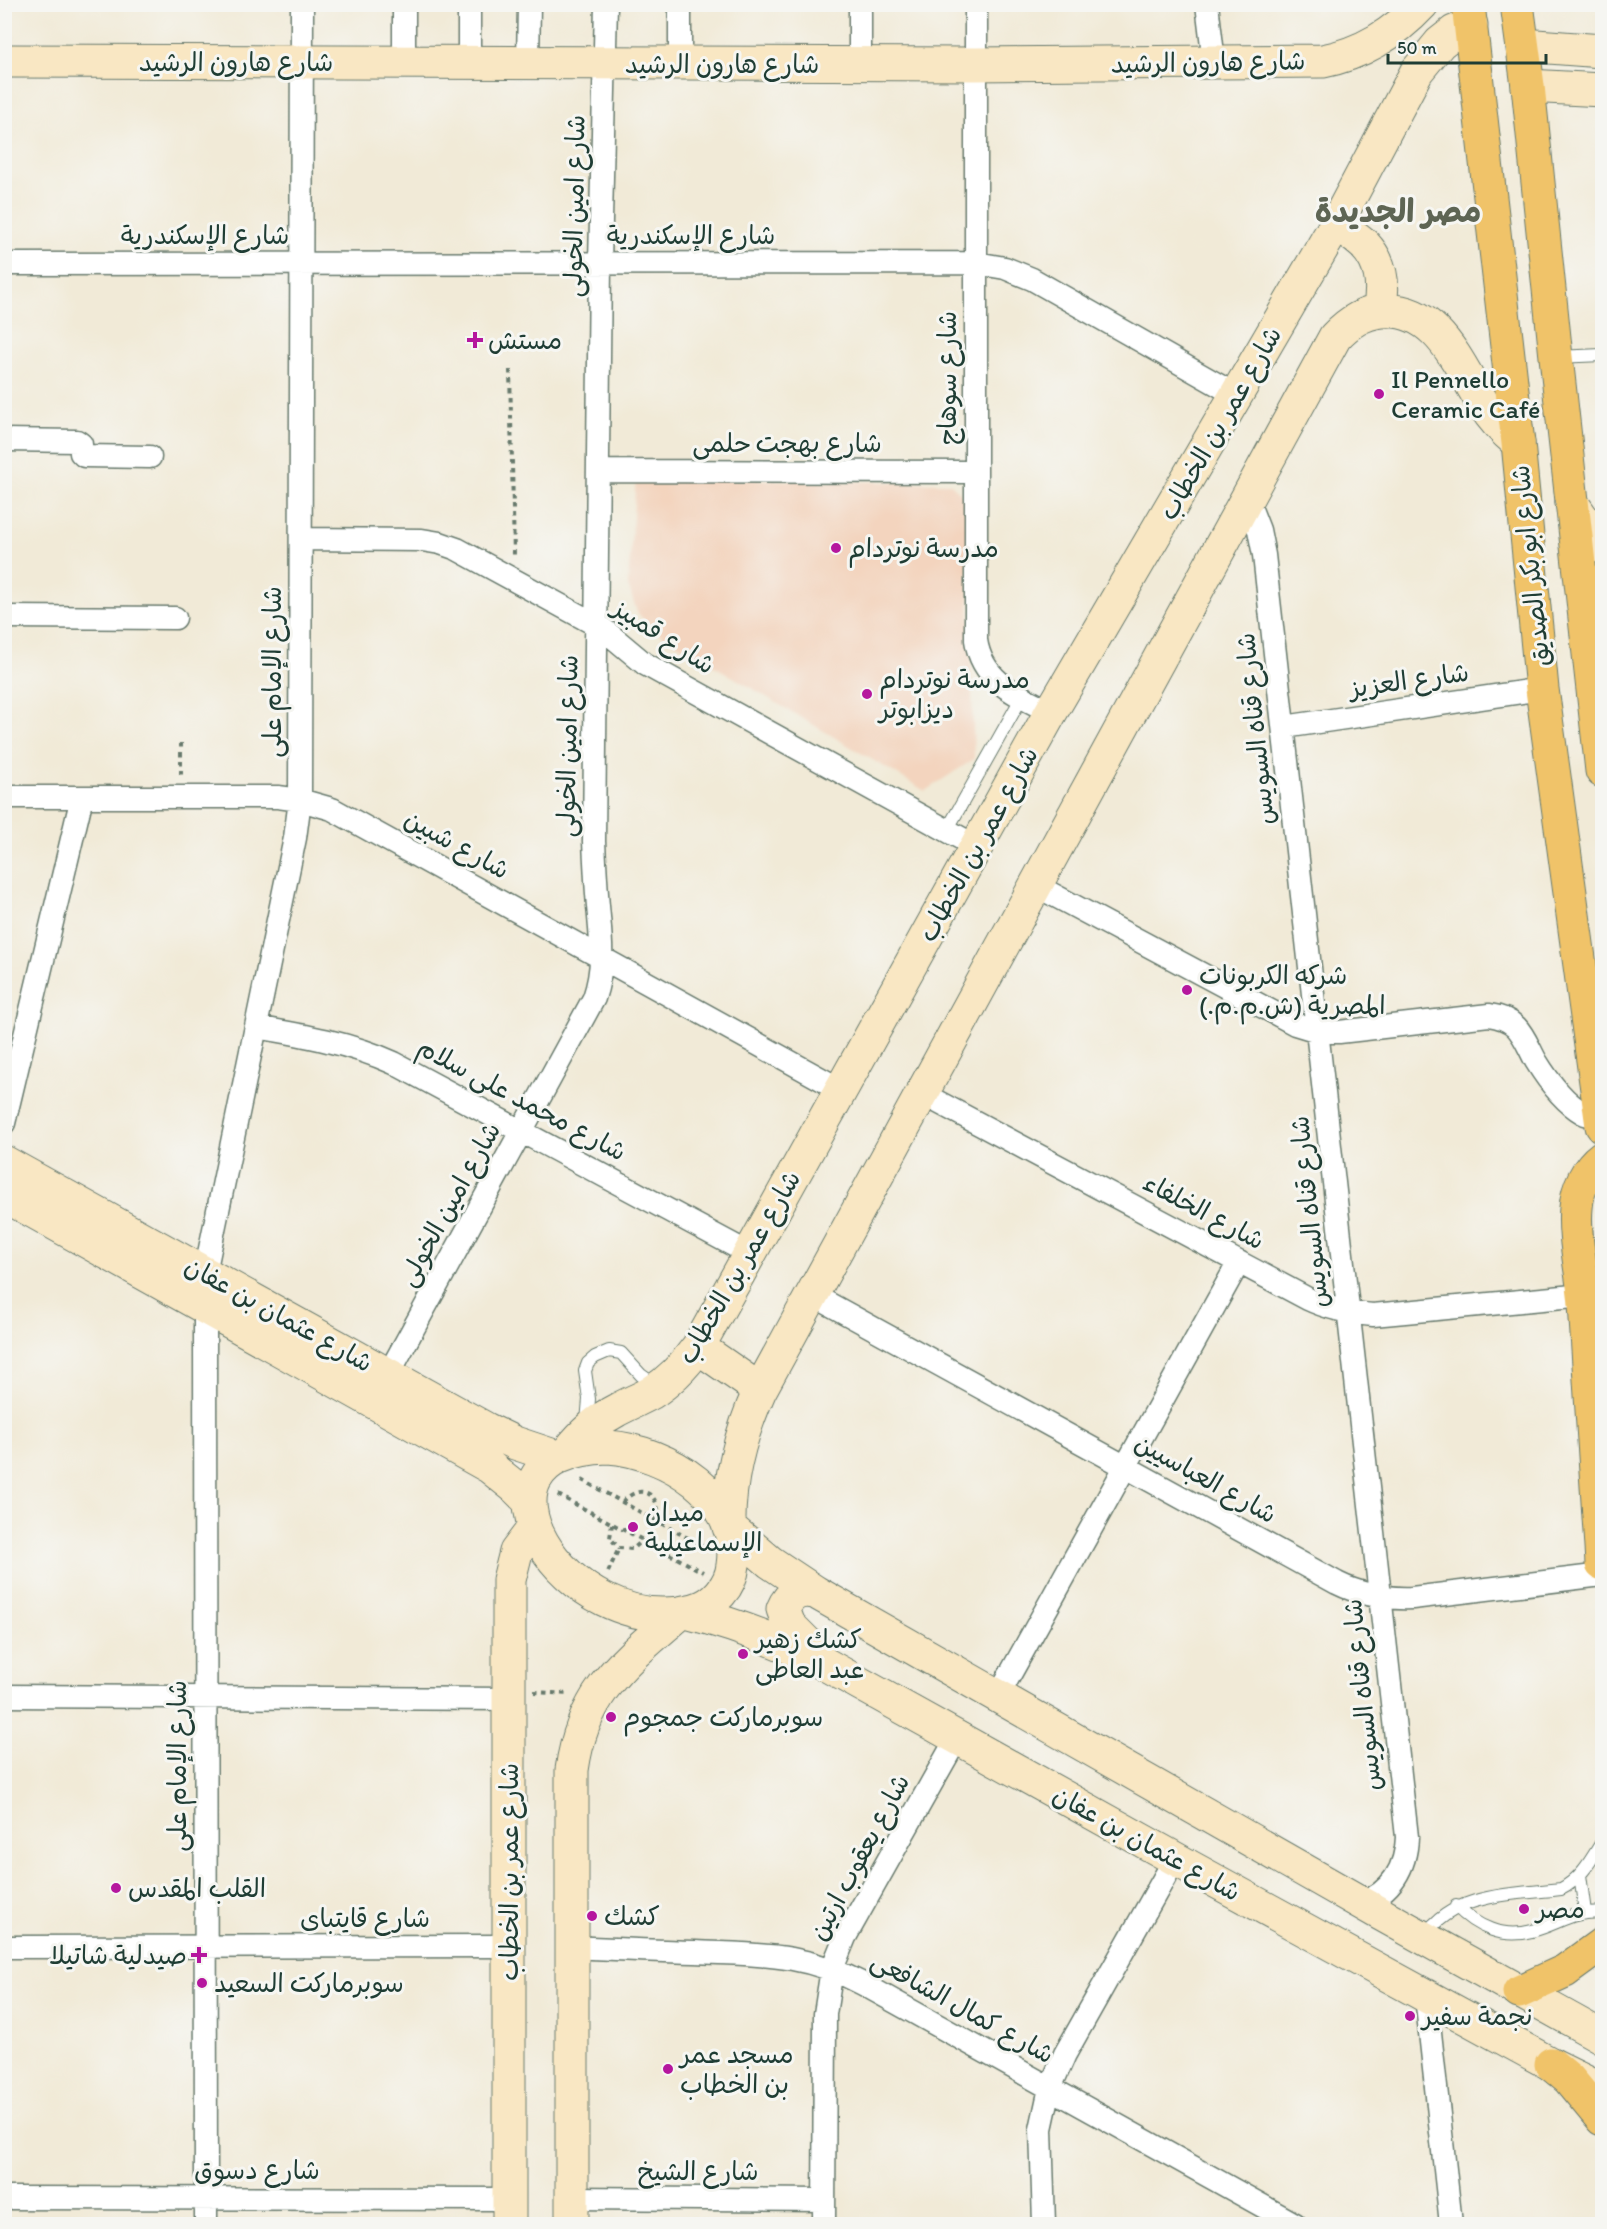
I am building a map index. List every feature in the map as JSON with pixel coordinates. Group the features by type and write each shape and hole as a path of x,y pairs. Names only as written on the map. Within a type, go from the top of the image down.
{"main road":[{"name":"شارع ابو بكر الصديق","path":"1517,4 1528,86 1572,503 1598,700 1602,771"},
{"name":"شارع ابو بكر الصديق","path":"1470,15 1518,443 1542,689 1602,1121"},
{"path":"1602,1157 1593,1165 1583,1181 1576,1208 1602,1564"},
{"path":"1519,1992 1565,1971 1602,1944"},
{"path":"1551,2064 1569,2079 1602,2119"}],"street":[{"name":"شارع الإمام على","path":"205,1273 297,826 300,800 302,4"},
{"path":"404,4 404,63"},
{"path":"469,4 469,63"},
{"path":"528,63 529,4"},
{"name":"شارع امين الخولى","path":"388,1375 594,998 602,972 603,957 594,841 600,263 606,4"},
{"path":"680,4 680,63"},
{"path":"860,4 860,64"},
{"name":"شارع سوهاج","path":"976,4 977,650 991,676 1006,689 1052,712"},
{"path":"1207,4 1215,62"},
{"name":"شارع هارون الرشيد","path":"4,61 860,64 1323,61 1340,58 1385,37 1422,4"},
{"name":"شارع عمر بن الخطاب","path":"509,2212 510,1573 516,1552 551,1474 600,1420 659,1387 677,1372 698,1347 1052,712 1335,226 1418,71 1427,56 1470,15"},
{"path":"1523,45 1602,51"},
{"path":"1528,86 1602,90"},
{"path":"1335,226 1356,237 1373,256 1382,283 1379,311"},
{"name":"شارع الإسكندرية","path":"4,264 976,263 1005,268 1032,279 1236,395"},
{"path":"729,1527 730,1496 738,1456 749,1417 760,1390 1335,337 1359,317 1379,311 1389,310 1419,319 1436,332 1456,358 1490,413 1518,443"},
{"path":"4,440 77,441 81,444 81,453 84,456 150,457"},
{"name":"شارع بهجت حلمى","path":"598,471 976,472"},
{"name":"شارع قناه السويس","path":"1246,499 1262,538 1407,1846 1396,1878 1378,1896 1362,1903"},
{"path":"1572,503 1602,547"},
{"name":"شارع قمبيز","path":"301,539 431,541 457,549 608,632 627,651 645,664 977,847"},
{"path":"4,617 175,618"},
{"name":"شارع العزيز","path":"1284,727 1542,689"},
{"name":"شارع شبين","path":"4,797 278,797 300,800 342,813 841,1090"},
{"path":"4,1123 82,797"},
{"path":"1035,885 1294,1024 1318,1031 1339,1032 1496,1016 1510,1022 1521,1032 1543,1071 1562,1094 1584,1114 1602,1121"},
{"name":"شارع محمد على سلام","path":"256,1027 323,1039 366,1051 394,1062 750,1254"},
{"name":"شارع الخلفاء","path":"921,1093 1318,1303 1349,1312 1384,1314 1584,1295"},
{"name":"شارع عثمان بن عفان","path":"4,1162 495,1434 525,1447 551,1474 515,1487 490,1467 4,1195"},
{"path":"998,1696 1239,1262"},
{"name":"شارع العباسيين","path":"811,1294 1337,1583 1358,1592 1380,1597 1412,1598 1602,1575"},
{"name":"شارع الإمام على","path":"205,1307 206,2224"},
{"path":"698,1347 760,1390"},
{"path":"594,1447 621,1448 660,1458 684,1472 704,1490 722,1511 729,1527 734,1551 730,1574 718,1596 709,1604 683,1613 641,1612 616,1606 592,1594 572,1580 546,1550 551,1474 594,1447"},
{"name":"شارع عثمان بن عفان","path":"729,1527 770,1562 815,1592 1602,2037"},
{"path":"815,1592 800,1591 791,1596 785,1604 784,1614 792,1629 836,1670"},
{"path":"572,2211 572,1770 580,1730 597,1696 611,1676 683,1613"},
{"name":"شارع عثمان بن عفان","path":"683,1613 729,1624 770,1638 836,1670 1175,1859 1551,2064 1602,2089"},
{"path":"4,1696 509,1695"},
{"name":"شارع يعقوب ارتين","path":"824,2224 825,2014 832,1969 845,1937 957,1738"},
{"path":"1044,2224 1041,2129 1050,2088 1065,2054 1175,1859"},
{"name":"شارع قايتباى","path":"4,1947 509,1946"},
{"name":"شارع كمال الشافعى","path":"571,1947 777,1955 832,1969 1050,2088 1256,2213 1295,2224"},
{"path":"1426,1996 1451,2224"},
{"name":"شارع دسوق","path":"4,2198 206,2199 509,2212"},
{"name":"شارع الشيخ","path":"572,2211 825,2200"}],"lane":[{"path":"1556,357 1602,355"},
{"path":"947,830 1022,697"},
{"path":"551,1474 589,1406 585,1371 588,1363 595,1357 609,1351 621,1353 641,1375 659,1387"},
{"path":"1423,1937 1435,1922 1456,1906 1479,1899 1561,1889 1580,1875 1602,1842"},
{"path":"1580,1875 1585,1912"},
{"path":"1456,1906 1478,1924 1496,1931 1514,1933 1533,1931 1563,1917 1585,1912 1602,1913"}],"path":[{"path":"510,370 515,581"},
{"path":"181,743 181,797"},
{"path":"551,1474 623,1502 657,1521 730,1574"},
{"path":"551,1474 612,1524 643,1540 730,1574"},
{"path":"623,1502 629,1495 638,1492 648,1493 656,1500 659,1511 657,1521"},
{"path":"612,1524 610,1538 619,1548 633,1549 643,1540"},
{"path":"509,1695 597,1696"}],"shaded area":[{"name":"مدرسة نوتردام ديزابوتر","path":"636,478 950,483 966,498 974,759 925,791 652,629 637,612 628,585"}],"place":[{"name":"مستش","path":"475,340"},
{"name":"Il Pennello Ceramic Café","path":"1379,394"},
{"name":"مدرسة نوتردام","path":"836,548"},
{"name":"مدرسة نوتردام ديزابوتر","path":"867,694"},
{"name":"شركه الكربونات المصرية (ش.م.م.)","path":"1187,990"},
{"name":"ميدان الإسماعيلية","path":"633,1527"},
{"name":"كشك زهير عبد العاطى","path":"743,1654"},
{"name":"سوبرماركت جمجوم","path":"611,1717"},
{"name":"القلب المقدس","path":"116,1888"},
{"name":"مصر","path":"1524,1909"},
{"name":"كشك","path":"592,1916"},
{"name":"صيدلية شاتيلا","path":"199,1955"},
{"name":"سوبرماركت السعيد","path":"202,1983"},
{"name":"نجمة سفير","path":"1410,2016"},
{"name":"مسجد عمر بن الخطاب","path":"668,2069"}],"district":[{"name":"مصر الجديدة","path":"1398,211"}]}
